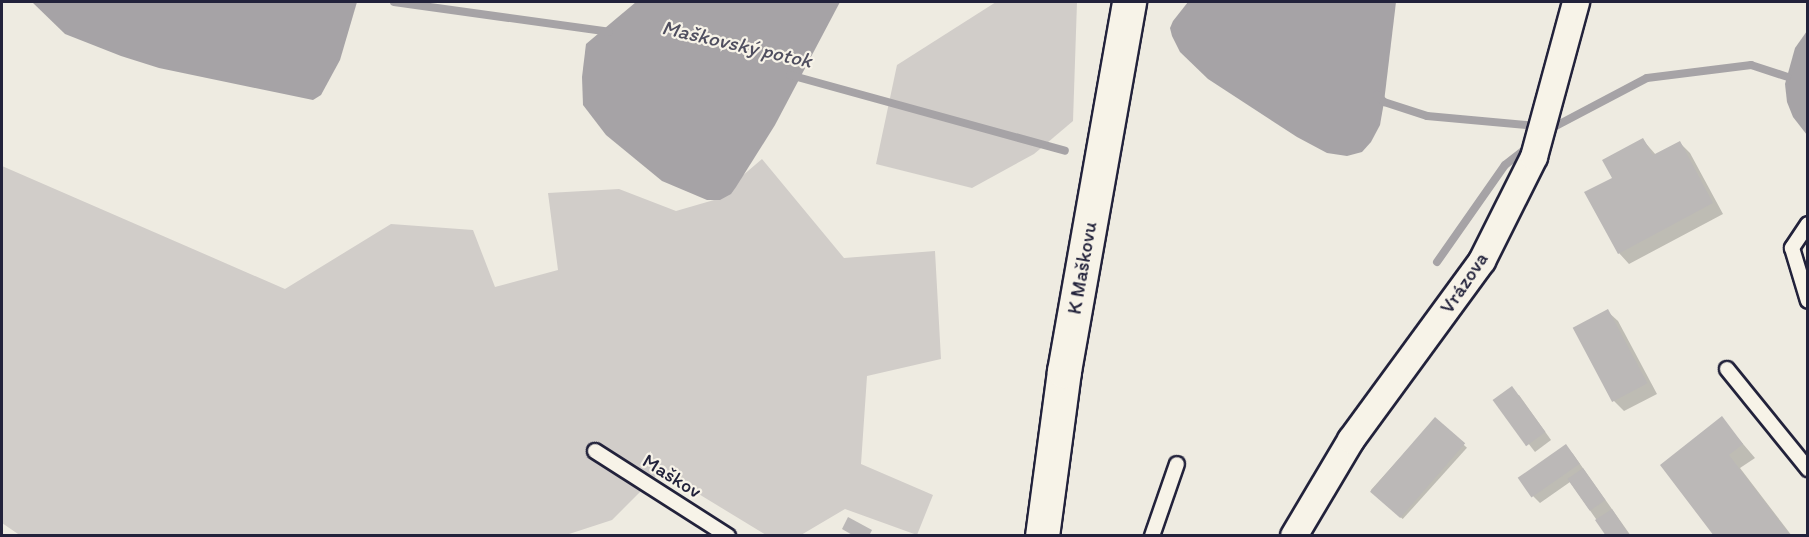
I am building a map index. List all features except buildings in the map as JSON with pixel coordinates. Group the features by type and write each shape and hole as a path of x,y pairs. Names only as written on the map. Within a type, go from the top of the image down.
{"main road":[{"name":"K Maškovu","path":"1042,536 1064,371 1129,2"}],"street":[{"name":"Vrázova","path":"1294,536 1351,440 1482,261 1534,158 1576,2"}],"lane":[{"path":"1808,224 1792,248 1808,301"},
{"path":"1727,369 1808,469"},
{"name":"Maškov","path":"595,451 728,536"},
{"path":"1152,536 1177,464"}],"shaded area":[{"path":"996,2 1077,2 1073,121 1034,154 972,188 876,164 897,65"},
{"path":"762,159 844,258 935,251 941,359 867,376 861,464 933,495 917,535 845,509 801,535 766,535 661,471 612,520 566,535 21,536 2,523 2,166 285,289 391,224 473,230 495,287 558,270 548,193 619,189 676,211 714,200"}],"water":[{"path":"32,2 357,2 340,60 321,95 313,100 159,68 121,56 65,34"},
{"path":"636,2 840,2 775,125 731,194 720,200 707,200 662,181 606,135 583,105 582,77 586,44"},
{"path":"1188,2 1396,2 1380,125 1371,142 1362,152 1347,156 1327,153 1297,137 1208,79 1180,52 1172,36 1170,28 1173,21"},
{"path":"1807,31 1807,135 1793,117 1787,102 1785,84 1795,48"}],"waterway":[{"name":"Maškovský potok","path":"394,2 609,32"},
{"path":"1552,128 1647,78 1751,65 1787,77"},
{"name":"Maškovský potok","path":"790,75 1065,151"},
{"path":"1377,95 1384,102 1427,116 1537,126"},
{"path":"1437,262 1505,165 1529,146"}]}
